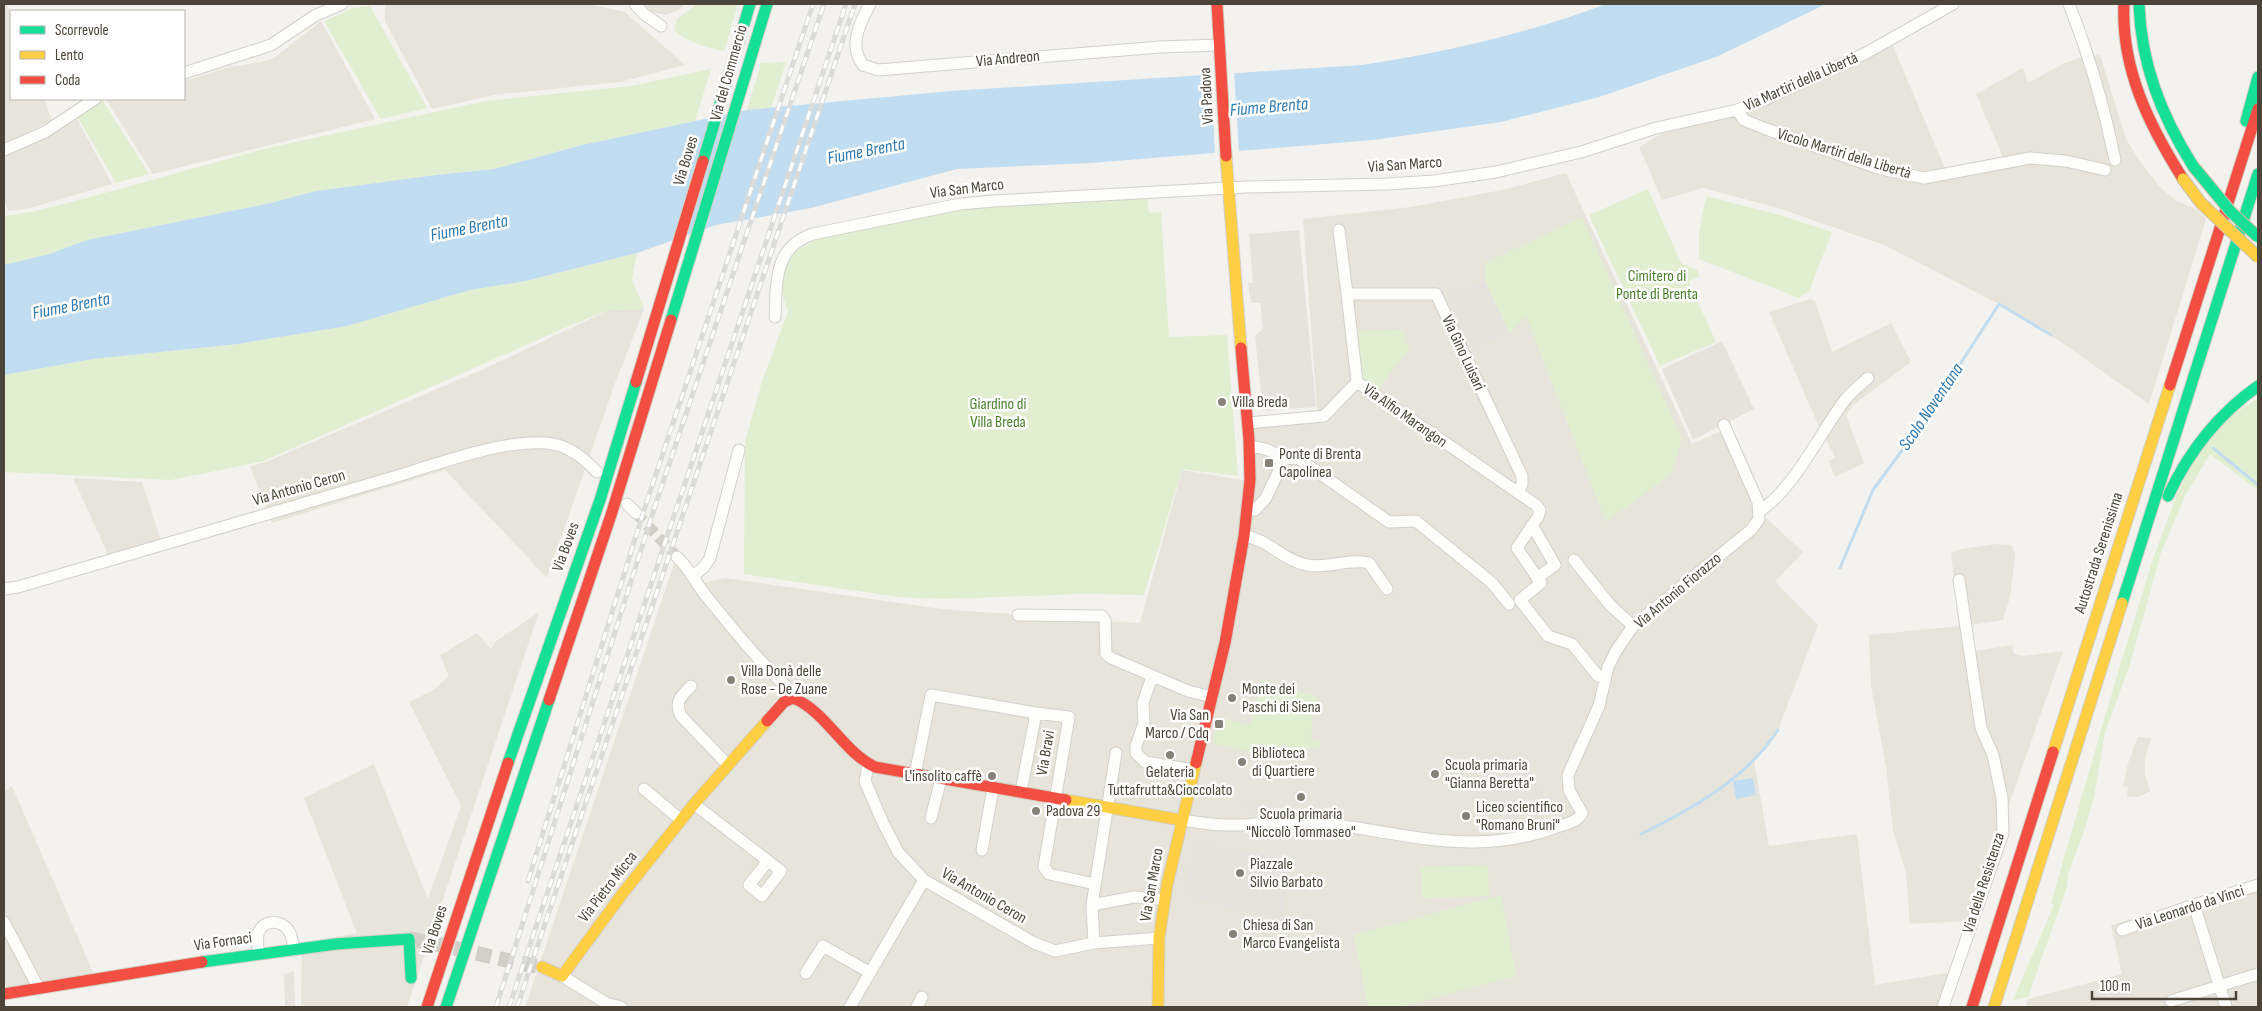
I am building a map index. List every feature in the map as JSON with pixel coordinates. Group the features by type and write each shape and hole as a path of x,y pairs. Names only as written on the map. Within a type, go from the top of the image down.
{"main road":[{"name":"Via del Commercio","path":"724,93 750,4"},
{"name":"Via del Commercio","path":"714,181 766,4"},
{"name":"Via Padova","path":"1217,4 1215,45 1221,57 1228,188"},
{"path":"2124,4 2126,46 2136,86 2143,106 2165,151 2201,203 2258,257"},
{"path":"2139,4 2142,42 2154,90 2165,118 2193,166 2231,212 2258,237"},
{"path":"2242,161 2247,111 2258,77"},
{"name":"Via Boves","path":"427,1007 532,689 600,500 724,93"},
{"name":"Autostrada Serenissima","path":"1972,1007 2258,109"},
{"path":"1994,1007 2258,174"},
{"name":"Via Boves","path":"446,1007 612,512 714,181"},
{"name":"Via San Marco","path":"1158,1007 1159,938 1167,885 1181,820 1225,643 1247,509 1250,447 1228,188"},
{"path":"2121,611 2150,550 2168,497 2187,457 2218,417 2258,386"},
{"name":"Via Bravi","path":"799,700 853,753 868,765 915,775 1181,820"},
{"name":"Via Pietro Micca","path":"562,976 623,893 728,764 784,702 799,700"},
{"name":"Via Fornaci","path":"4,994 38,987 258,954 409,939 411,978"},
{"path":"542,967 562,976"}],"street":[{"path":"185,73 271,44 316,15 342,4"},
{"path":"635,4 644,14 661,26"},
{"name":"Via Andreon","path":"870,4 857,33 856,50 863,65 878,70 1151,47 1215,45"},
{"name":"Via Martiri della Libertà","path":"1581,152 1656,128 1737,110 1814,79 1866,53 1953,4"},
{"path":"2069,4 2085,44 2107,120 2116,160"},
{"path":"4,150 45,132 93,100"},
{"name":"Vicolo Martiri della Libertà","path":"1737,110 1744,120 1766,130 1912,177 1930,177 2030,158 2066,161 2106,170"},
{"name":"Via San Marco","path":"775,317 777,277 786,252 797,240 813,234 960,204 1228,188 1434,181 1496,172 1581,152"},
{"path":"1339,230 1357,382"},
{"name":"Via Gino Luisari","path":"1347,294 1436,294 1522,476 1522,484 1518,492"},
{"name":"Via Antonio Fiorazzo","path":"1181,820 1227,825 1280,821 1315,822 1441,841 1470,843 1528,837 1577,819 1582,813 1569,790 1568,775 1599,706 1608,667 1616,651 1634,626 1751,530 1756,524 1760,511 1775,499 1817,443 1846,399 1868,378"},
{"name":"Via Alfio Marangon","path":"1248,423 1324,416 1357,382 1518,492 1540,510 1517,548 1537,578"},
{"path":"1724,425 1758,502 1760,511"},
{"name":"Via Antonio Ceron","path":"4,589 18,587 438,464 504,447 544,442 555,444 579,456 597,472"},
{"path":"1250,447 1261,448 1280,459 1298,458 1389,522 1416,521 1492,583 1509,604"},
{"path":"693,576 704,567 710,558 738,450"},
{"path":"1247,509 1254,510 1266,498 1280,470 1280,459"},
{"path":"627,504 636,513"},
{"path":"1532,525 1555,565 1537,578 1541,583 1520,600 1548,636 1572,644 1598,676 1605,680"},
{"path":"1244,536 1264,542 1296,561 1309,566 1369,563 1373,566 1387,589"},
{"path":"677,557 693,576 706,596 799,700"},
{"path":"1574,560 1598,592 1619,615 1634,626"},
{"name":"Via della Resistenza","path":"1943,1007 2003,832 2002,798 1993,755 1981,728 1959,580"},
{"path":"1019,614 1102,616 1105,620 1106,654 1111,658 1188,691 1212,697"},
{"path":"1152,677 1142,703 1144,723 1136,746 1136,753 1145,762 1194,770"},
{"path":"691,686 678,698 677,707 681,716 728,764"},
{"path":"915,775 931,695 1036,713 1021,792"},
{"name":"Via Bravi","path":"1036,713 1069,717 1044,862 1045,871 1094,884"},
{"path":"1094,943 1092,905 1094,884 1116,753"},
{"name":"Via Antonio Ceron","path":"868,765 865,781 883,823 898,852 924,880 1034,943 1055,950 1094,943 1159,938"},
{"path":"932,818 941,779"},
{"path":"982,850 993,788"},
{"path":"644,789 681,820"},
{"path":"694,804 768,861"},
{"path":"850,1007 924,880"},
{"name":"Via Leonardo da Vinci","path":"2122,930 2258,885"},
{"path":"1092,905 1134,897 1157,899"},
{"path":"2194,905 2226,1007"},
{"path":"4,922 38,987"},
{"path":"258,954 258,935 266,924 273,922 280,922 288,928 294,950"},
{"path":"806,973 823,946 869,972"},
{"path":"2171,1001 2258,974"},
{"path":"562,976 606,1005 620,1007"}],"shaded area":[{"path":"4,4 7,4 10,14 10,100 44,100 52,120 4,144"},
{"path":"587,4 625,12 685,65 620,82 494,95 432,109 385,21 385,5"},
{"path":"645,4 686,4 677,11 666,15 651,12"},
{"path":"321,21 375,119 153,174 107,100 185,100 185,81 230,67 274,58"},
{"path":"1893,46 1947,173 2005,162 1976,94 2023,68 2028,83 2063,64 2081,57 2100,55 2126,139 2139,160 2160,187 2175,200 2198,210 2206,219 2149,404 2051,335 1999,304 1884,245 1778,208 1703,188 1662,200 1639,147 1673,127 1725,119 1763,105"},
{"path":"77,119 112,184 30,208 9,211 4,201 4,155"},
{"path":"1566,173 1692,444 1726,429 1764,516 1803,552 1775,582 1818,625 1778,730 1754,761 1769,846 1857,834 1875,985 1958,971 1947,1007 525,1007 676,558 700,584 725,578 941,609 1010,614 1022,617 1140,623 1182,470 1248,481 1247,427 1318,421 1303,219 1411,207 1502,190"},
{"path":"1299,230 1316,407 1263,411 1255,336 1263,329 1260,303 1251,303 1248,283 1253,283 1249,234"},
{"path":"1485,280 1509,334 1468,349 1445,297"},
{"path":"1810,299 1815,301 1832,352 1891,323 1911,362 1853,405 1846,415 1864,463 1835,477 1828,461 1836,458 1820,429 1769,312"},
{"path":"644,309 614,386 547,578 445,470 272,523 250,466 266,462 486,368 609,310"},
{"path":"1722,341 1754,409 1693,440 1662,369"},
{"path":"73,478 142,482 164,550 113,565"},
{"path":"1997,544 2012,545 2015,556 2010,597 2003,620 1971,625 1975,651 2012,645 2014,654 2023,656 2063,651 1968,921 1910,924 1906,873 1893,831 1886,766 1871,686 1869,635 1960,626 1951,553 1962,549"},
{"path":"539,612 407,1007 301,1007 302,943 357,933 304,798 374,764 428,899 461,806 409,702 435,689 449,676 440,655 477,633 491,649 495,642"},
{"path":"2138,737 2151,738 2145,758 2145,775 2150,791 2138,797 2127,797 2128,787 2123,786 2128,763"},
{"path":"1523,761 1546,800 1509,823 1485,784"},
{"path":"12,786 96,979 10,994 4,982 4,791"},
{"name":"Piazzale Silvio Barbato","path":"1242,801 1281,809 1283,816 1244,808"},
{"name":"Piazzale Silvio Barbato","path":"1195,844 1294,859 1280,921 1183,895"},
{"path":"2258,881 2258,1007 2026,1007 2028,999 2122,974 2111,925"},
{"path":"294,971 295,1007 285,1007 284,974"}],"green space":[{"path":"697,4 738,4 724,51 698,44 674,30 677,19"},
{"path":"370,6 427,108 381,119 324,21 353,8"},
{"path":"786,62 771,108 747,110 761,63"},
{"path":"711,69 695,121 582,145 494,169 316,191 271,203 87,240 49,254 4,265 4,216 31,212 72,202 268,148 486,101 631,86"},
{"path":"103,101 149,174 116,183 78,118"},
{"name":"Cimitero di Ponte di Brenta","path":"1648,189 1681,263 1697,270 1700,276 1690,281 1690,285 1716,342 1660,366 1589,215"},
{"path":"1706,196 1779,215 1832,232 1809,291 1799,298 1699,259 1699,234"},
{"name":"Giardino di Villa Breda","path":"1144,198 1148,201 1149,213 1161,212 1169,337 1227,335 1238,476 1182,469 1144,595 1082,594 944,599 898,597 744,574 745,442 762,381 788,312 783,296 783,271 794,253 815,240 830,235 966,208"},
{"path":"1582,217 1682,439 1671,474 1606,522 1526,316 1509,334 1485,280 1485,263"},
{"path":"637,253 632,279 644,309 609,310 569,326 264,461 171,480 4,472 4,375 93,359 238,344 347,326 470,290 526,281"},
{"path":"1403,330 1405,341 1410,348 1378,389 1362,378 1357,331"},
{"path":"2258,398 2258,490 2210,454 2185,496 2161,553 2130,664 2105,733 2094,797 2084,832 2068,874 2067,887 2028,997 2013,1000 2054,905 2051,903 2115,682 2153,559 2177,494 2196,455 2225,420"},
{"path":"1262,680 1318,697 1313,714 1311,740 1320,741 1319,748 1270,749 1269,757 1212,743 1219,717 1250,725"},
{"path":"1488,865 1489,896 1422,898 1421,867"},
{"path":"1501,895 1516,976 1400,1007 1368,1007 1354,935"}],"water":[{"name":"Fiume Brenta","path":"1606,4 1826,4 1716,57 1599,97 1501,122 1373,140 1091,163 957,169 811,208 716,225 637,253 526,281 470,290 347,326 238,344 93,359 4,375 4,265 49,254 87,240 271,203 316,191 494,169 582,145 747,110 951,91 1362,65 1486,41 1547,24"},
{"path":"1753,778 1756,795 1736,799 1733,781"}],"pier":[{"path":"1234,71 1239,153 1215,155 1211,73"}],"waterway":[{"name":"Scolo Noventana","path":"1840,568 1873,490 1922,423 1999,304 2051,335"},
{"name":"Scolo Noventana","path":"2213,448 2258,485"},
{"name":"Scolo Noventana","path":"1641,834 1717,791 1750,763 1765,748 1778,730"}],"tunnel":[{"path":"636,513 677,557"},
{"path":"409,939 542,967"}],"railway":[{"path":"528,881 646,504 813,4"},
{"path":"496,1007 655,506 824,4"},
{"path":"509,1007 846,4"},
{"path":"517,1007 855,4"}],"traffic: fast":[{"path":"703,161 750,4"},
{"path":"671,320 767,4"},
{"path":"2139,4 2144,47 2155,88 2171,128 2193,166"},
{"path":"2246,121 2258,77"},
{"path":"2193,166 2231,212 2258,237"},
{"path":"2122,603 2258,174"},
{"path":"508,763 600,500 636,382"},
{"path":"2168,496 2185,464 2206,435 2230,409 2258,386"},
{"path":"446,1007 549,700"},
{"path":"202,962 336,944 409,939 411,978"}],"traffic: slow":[{"path":"1226,156 1241,348"},
{"path":"2183,179 2201,203 2258,257"},
{"path":"2053,752 2170,385"},
{"path":"1994,1007 2122,603"},
{"path":"542,967 562,976 623,893 694,804 767,721"},
{"path":"1158,1007 1159,938 1167,885 1196,763"},
{"path":"1066,800 1181,820"}],"traffic: jam":[{"path":"1217,4 1226,156"},
{"path":"2124,4 2124,28 2132,74 2159,138 2183,179"},
{"path":"2170,385 2258,109"},
{"path":"636,382 703,161"},
{"path":"549,700 612,512 671,320"},
{"path":"1196,763 1225,643 1244,536 1250,480 1249,440 1241,348"},
{"path":"767,721 784,702 793,698 816,712 853,751 875,767 1066,800"},
{"path":"1972,1007 2053,752"},
{"path":"427,1007 508,763"},
{"path":"4,994 202,962"}],"place":[{"name":"Villa Breda","path":"1222,402"},
{"name":"Ponte di Brenta Capolinea","path":"1269,463"},
{"name":"Villa Donà delle Rose - De Zuane","path":"731,680"},
{"name":"Monte dei Paschi di Siena","path":"1232,698"},
{"name":"Via San Marco / Cdq","path":"1219,724"},
{"name":"Gelateria Tuttafrutta&Cioccolato","path":"1170,755"},
{"name":"Biblioteca di Quartiere","path":"1242,762"},
{"name":"Scuola primaria \"Gianna Beretta\"","path":"1435,774"},
{"name":"L'insolito caffè","path":"992,776"},
{"name":"Scuola primaria \"Niccolò Tommaseo\"","path":"1301,797"},
{"name":"Padova 29","path":"1036,811"},
{"name":"Liceo scientifico \"Romano Bruni\"","path":"1466,816"},
{"name":"Piazzale Silvio Barbato","path":"1240,873"},
{"name":"Chiesa di San Marco Evangelista","path":"1233,934"}]}
